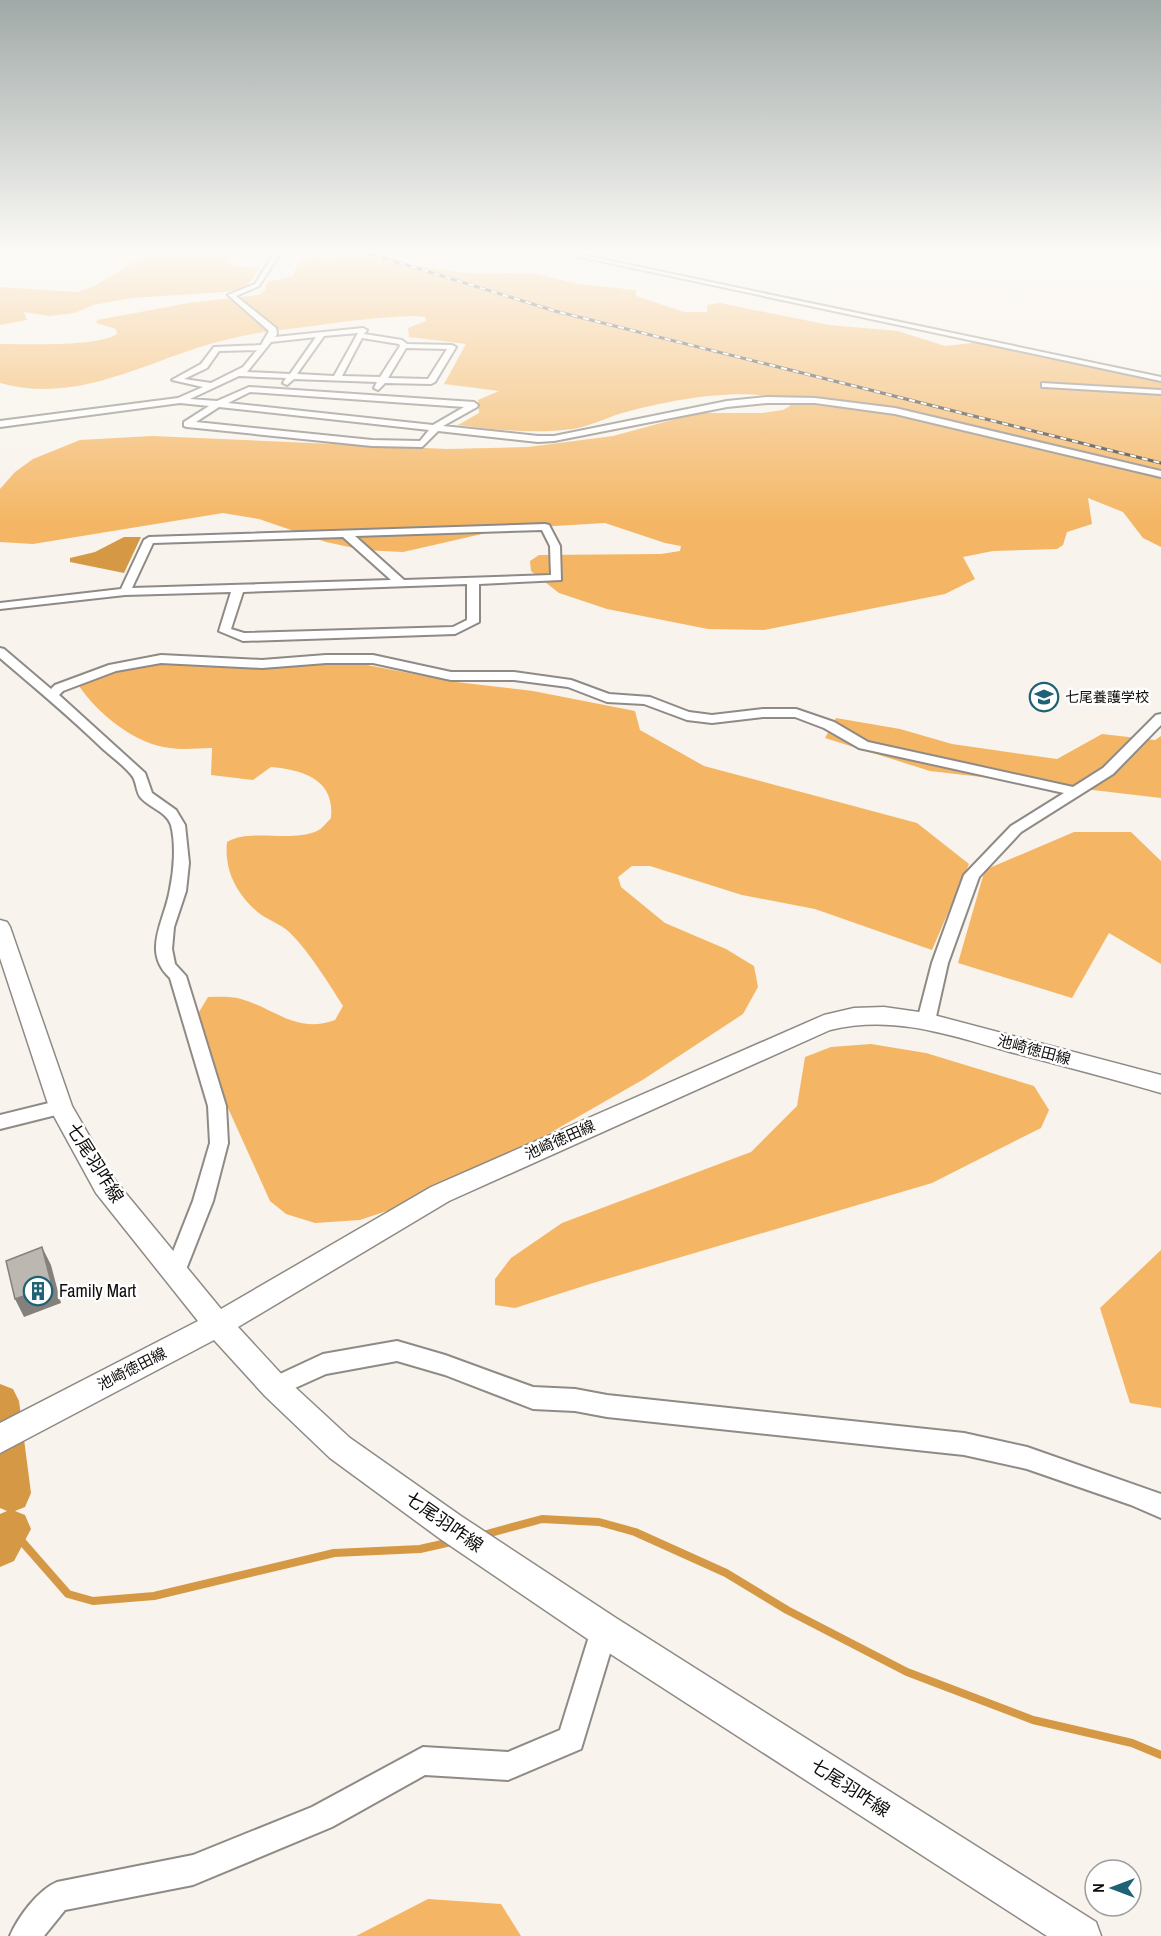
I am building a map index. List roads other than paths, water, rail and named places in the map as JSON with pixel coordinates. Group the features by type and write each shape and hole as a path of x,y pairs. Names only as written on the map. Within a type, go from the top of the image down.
{"main road":[{"name":"七尾羽咋線","path":"4,946 61,1107 105,1186 218,1325 275,1387 340,1448 450,1527 604,1630 1082,1936"},
{"name":"池崎徳田線","path":"0,1439 35,1418 218,1325 350,1245 440,1194 824,1023 854,1016 884,1015 927,1021 1161,1084"}],"street":[{"path":"213,386 176,380 204,366 217,349 269,342"},
{"path":"281,392 315,342"},
{"path":"337,378 357,342"},
{"path":"402,342 404,346"},
{"path":"988,342 1161,379"},
{"path":"0,424 180,400 246,369 265,343"},
{"path":"238,374 430,382 452,347 404,346"},
{"path":"374,397 404,346"},
{"path":"1045,385 1161,392"},
{"path":"249,389 281,392 374,397 474,405 437,426 422,444 372,443 187,424 216,405 249,389"},
{"path":"292,435 316,414 329,394"},
{"path":"180,400 437,426 538,439 558,439 604,432 674,414 759,400 796,400 877,408 1161,474"},
{"path":"0,606 125,592 557,578 555,546 545,527 149,540 125,592"},
{"path":"346,534 401,583"},
{"path":"238,588 225,631 243,637 455,630 473,622 473,581"},
{"path":"0,652 77,717 140,776 145,794 153,803 171,813 178,825 180,872 178,891 166,927 164,949 167,966 178,976 217,1106 219,1143 203,1201 175,1272"},
{"path":"51,696 59,688 113,668 161,659 262,664 326,658 372,658 451,676 514,676 572,684 606,698 646,700 687,716 712,719 763,713 796,713 829,725 864,745 1074,791"},
{"path":"927,1021 940,963 972,875 1016,829 1108,771 1161,718"},
{"path":"0,1122 61,1107"},
{"path":"275,1387 323,1364 397,1351 445,1365 533,1398 575,1400 607,1406 964,1444 1027,1458 1133,1494 1161,1506"},
{"path":"25,1936 57,1897 193,1870 322,1817 423,1761 508,1766 571,1739 604,1630"}],"waterway":[{"path":"0,1401 11,1493"},
{"path":"11,1493 11,1529 68,1594 93,1601 154,1596 334,1553 420,1549 451,1542"},
{"path":"483,1535 542,1519 599,1522 635,1532 726,1573 787,1610 907,1672 1033,1720 1132,1743 1161,1755"},
{"path":"0,1547 11,1529"}],"railway":[{"path":"680,342 1161,463"}],"place":[{"name":"七尾養護学校","path":"1044,697"},
{"name":"Family Mart","path":"38,1291"}]}
